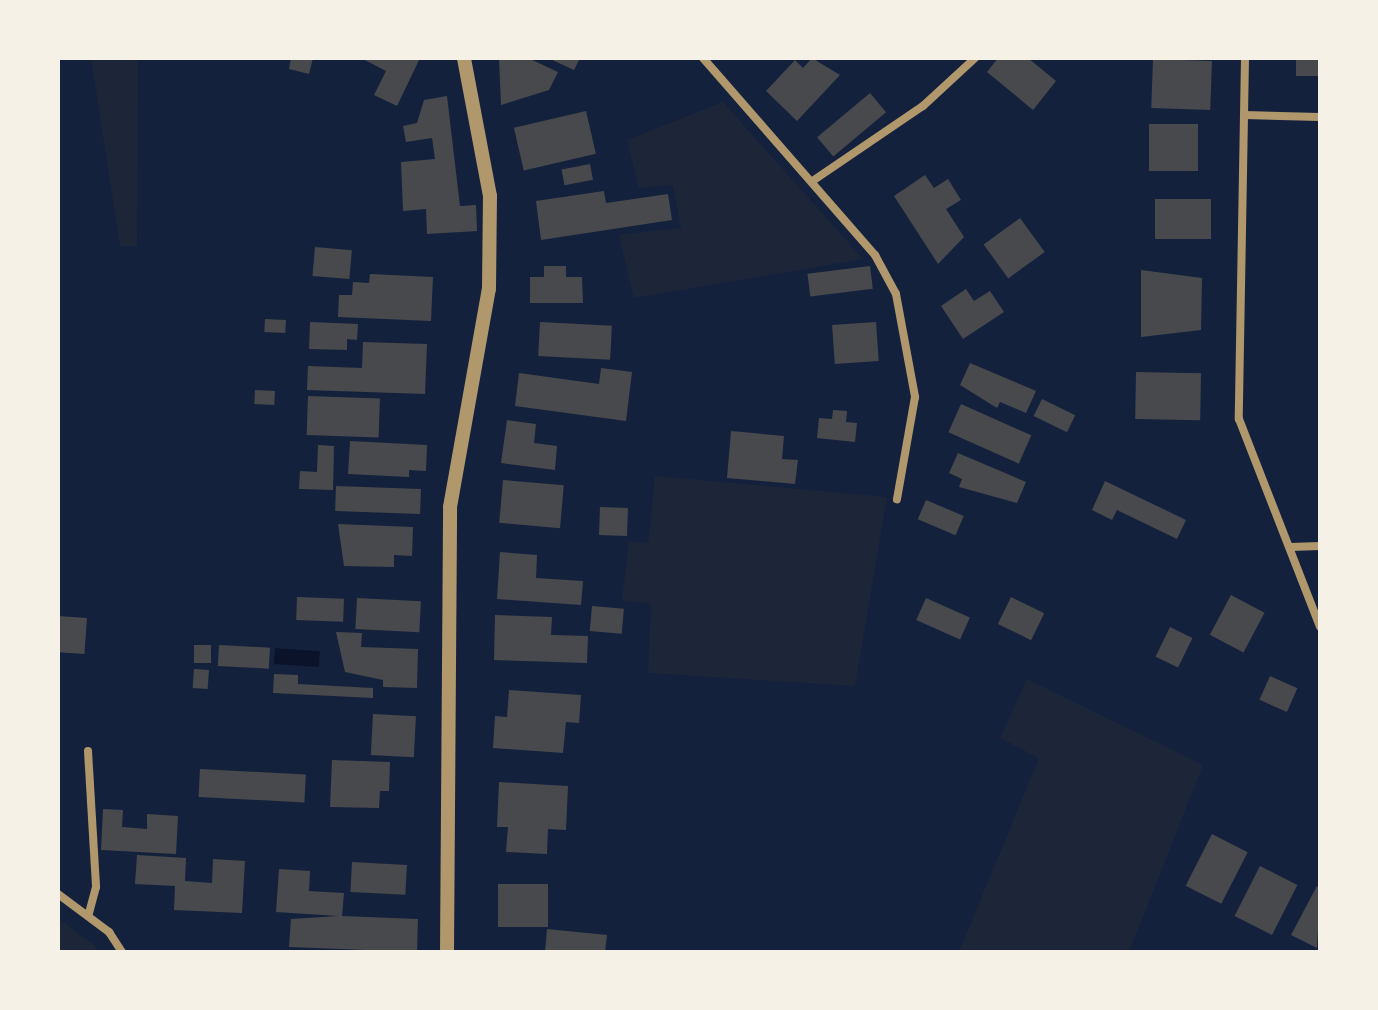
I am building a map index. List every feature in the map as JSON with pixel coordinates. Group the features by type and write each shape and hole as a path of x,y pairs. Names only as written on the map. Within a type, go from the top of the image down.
{"street":[{"path":"447,952 450,507 489,289 490,196 464,58"},
{"path":"703,58 814,180 875,255 896,294 915,397 897,499"},
{"path":"814,180 923,106 975,58"},
{"path":"1245,58 1239,419 1320,627"},
{"path":"1244,115 1320,117"},
{"path":"1290,547 1320,546"},
{"path":"88,751 96,887 89,914"},
{"path":"58,894 89,914 122,952"}],"shaded area":[{"path":"91,58 138,58 137,246 120,246"},
{"path":"723,102 863,259 634,298 619,235 681,228 673,185 639,188 627,140"},
{"path":"655,476 887,497 855,686 648,673 651,604 622,600 629,541 648,543"},
{"path":"275,648 320,651 319,667 274,664"},
{"path":"1027,679 1203,765 1129,952 959,952 1039,758 1000,738"},
{"path":"58,918 94,945 99,952 58,952"}],"building":[{"path":"291,58 313,58 309,74 289,69"},
{"path":"361,58 420,58 397,106 374,95 386,71"},
{"path":"499,58 528,58 558,72 549,90 501,105"},
{"path":"548,58 580,58 574,70"},
{"path":"812,58 840,75 797,121 766,91 795,60 803,68"},
{"path":"998,58 1028,58 1056,81 1033,110 987,72"},
{"path":"1296,58 1320,58 1320,76 1296,76"},
{"path":"1153,59 1212,61 1210,110 1151,108"},
{"path":"870,93 886,112 833,157 817,137"},
{"path":"447,96 460,206 476,205 477,231 427,234 426,209 403,211 401,162 435,159 432,138 406,142 403,126 417,123 424,100"},
{"path":"586,111 596,154 524,171 514,128"},
{"path":"1149,124 1198,124 1198,171 1149,171"},
{"path":"590,164 593,180 565,185 562,170"},
{"path":"925,175 934,188 948,179 961,200 946,209 964,237 938,264 894,196"},
{"path":"604,191 606,203 668,194 672,220 541,240 536,201"},
{"path":"1155,199 1211,199 1211,239 1155,239"},
{"path":"1020,218 1045,252 1008,278 984,244"},
{"path":"315,247 352,250 349,279 312,276"},
{"path":"544,266 566,266 566,277 582,277 583,303 530,303 530,277 544,277"},
{"path":"870,266 873,289 810,297 807,274"},
{"path":"1141,270 1202,278 1201,330 1141,337"},
{"path":"370,274 433,277 431,321 338,317 339,295 352,295 353,282 369,283"},
{"path":"966,289 974,301 990,291 1004,312 963,339 941,306"},
{"path":"265,319 286,320 285,333 264,332"},
{"path":"310,322 358,324 357,340 347,339 347,350 309,349"},
{"path":"540,322 612,326 610,360 538,356"},
{"path":"876,322 879,361 835,364 832,325"},
{"path":"363,342 427,344 425,394 307,390 308,366 362,368"},
{"path":"970,363 1036,391 1026,413 1000,402 997,408 960,385"},
{"path":"601,368 632,372 626,421 515,406 519,373 599,384"},
{"path":"1136,372 1201,373 1200,420 1135,419"},
{"path":"255,390 275,391 274,405 254,404"},
{"path":"308,396 380,399 379,437 307,435"},
{"path":"1042,399 1075,415 1067,432 1034,416"},
{"path":"961,404 1031,435 1019,464 948,432"},
{"path":"833,410 847,411 846,422 857,423 855,442 817,438 819,418 832,419"},
{"path":"507,420 536,424 534,443 557,446 555,470 501,463"},
{"path":"731,431 784,436 782,459 798,460 795,484 727,478"},
{"path":"350,441 427,445 426,471 409,470 409,477 348,474"},
{"path":"318,445 334,446 333,490 299,489 300,471 317,472"},
{"path":"958,453 1026,482 1017,503 959,487 962,479 949,473"},
{"path":"503,480 564,485 560,528 499,523"},
{"path":"1105,481 1186,520 1177,539 1117,510 1112,520 1092,510"},
{"path":"336,486 421,489 420,514 335,511"},
{"path":"926,500 964,516 956,535 918,519"},
{"path":"600,507 628,508 627,536 599,535"},
{"path":"338,524 413,527 412,556 394,555 394,567 344,566"},
{"path":"500,552 537,555 536,578 583,581 581,605 497,599"},
{"path":"1231,595 1265,613 1243,653 1210,635"},
{"path":"297,597 344,599 343,622 296,620"},
{"path":"1011,597 1044,613 1031,640 998,624"},
{"path":"357,598 421,601 419,632 355,629"},
{"path":"926,598 970,618 960,639 916,620"},
{"path":"592,606 624,609 622,634 590,631"},
{"path":"495,615 552,617 551,635 588,636 587,663 494,660"},
{"path":"58,616 87,618 84,654 58,652"},
{"path":"1170,627 1192,638 1178,668 1156,657"},
{"path":"336,632 362,633 361,647 418,649 417,688 383,687 383,680 345,672"},
{"path":"194,645 211,645 211,663 194,663"},
{"path":"219,645 270,648 269,669 218,666"},
{"path":"194,669 209,670 208,689 193,688"},
{"path":"274,674 298,675 298,684 373,688 373,698 273,693"},
{"path":"1270,676 1297,688 1287,712 1259,700"},
{"path":"509,690 581,695 579,723 566,722 563,753 493,748 495,716 507,717"},
{"path":"373,714 416,716 414,757 371,755"},
{"path":"332,760 390,762 389,791 380,791 379,808 330,807"},
{"path":"200,769 306,775 304,803 199,797"},
{"path":"499,782 568,786 566,830 548,829 547,854 506,852 508,827 497,827"},
{"path":"103,809 123,810 122,827 147,829 147,814 178,816 176,854 101,850"},
{"path":"1212,834 1248,852 1221,904 1186,886"},
{"path":"137,855 186,858 185,881 212,883 213,859 245,861 242,913 174,910 175,886 135,884"},
{"path":"352,862 407,865 405,895 350,892"},
{"path":"1260,866 1297,885 1272,935 1235,916"},
{"path":"279,869 310,871 309,891 344,893 342,916 418,919 417,952 289,947 291,919 338,916 276,912"},
{"path":"498,884 548,884 548,927 498,927"},
{"path":"1317,886 1320,888 1317,948 1291,935"},
{"path":"547,929 607,935 605,952 545,952"}]}
